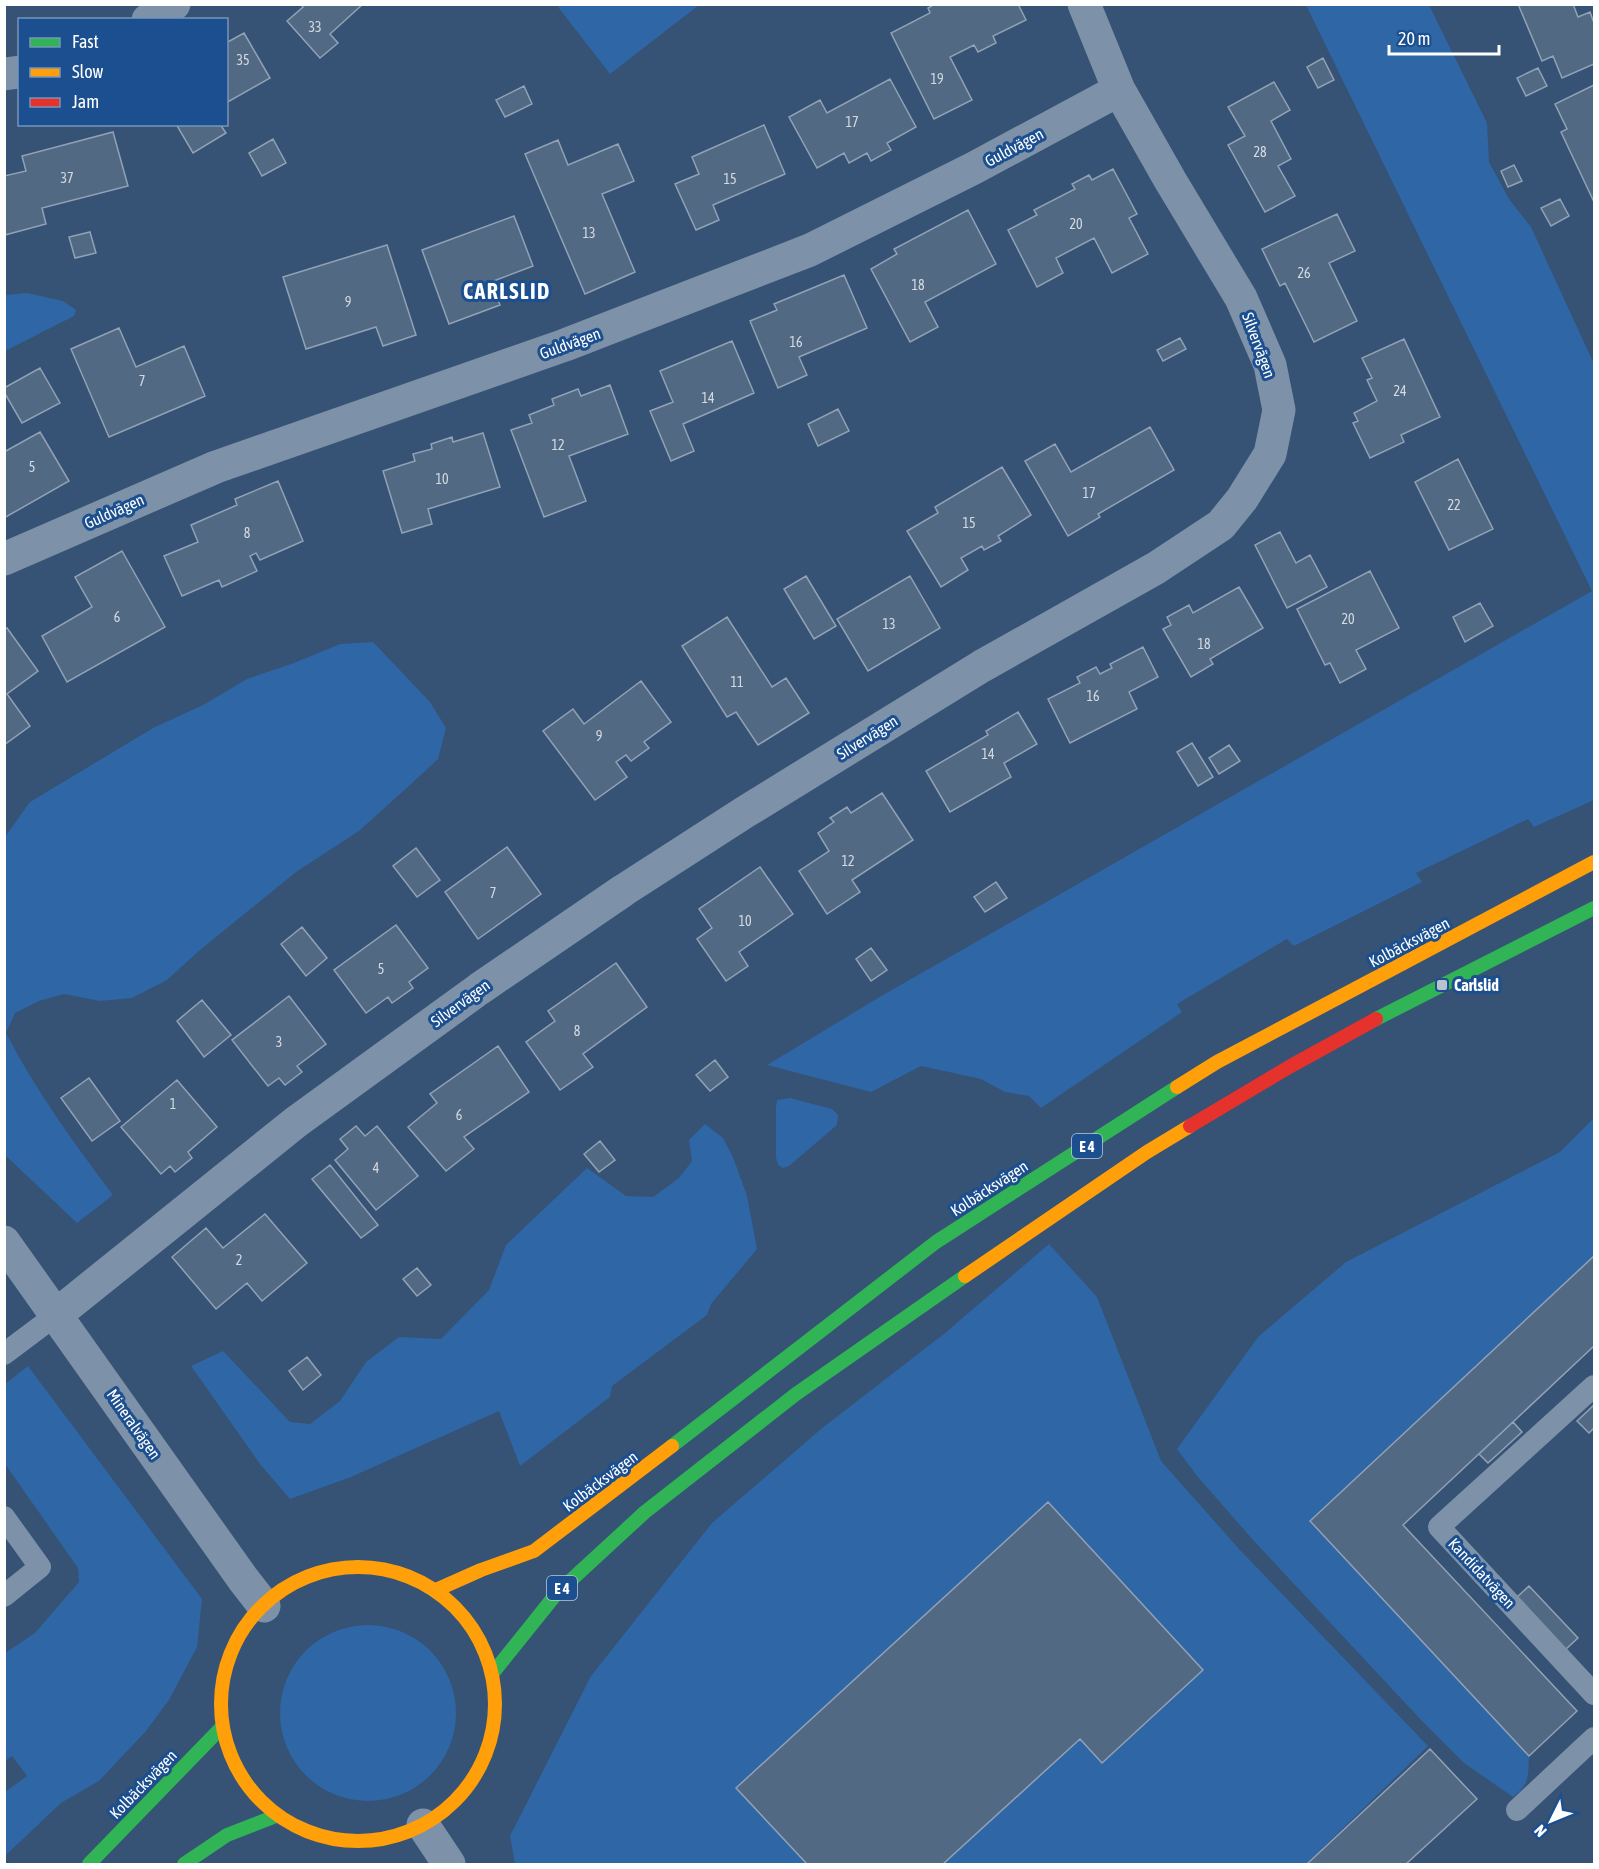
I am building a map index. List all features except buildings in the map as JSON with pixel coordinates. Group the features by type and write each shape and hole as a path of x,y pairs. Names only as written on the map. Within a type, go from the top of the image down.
{"highway":[{"name":"Kolbäcksvägen","path":"436,1590 534,1551 936,1242 1217,1062 1594,862"},
{"name":"E 4","path":"492,1674 557,1593 645,1512 796,1394 1032,1229 1147,1152 1289,1067 1409,1001 1594,908"},
{"path":"375,1567 394,1571 436,1590 468,1622 481,1643 492,1674 496,1708 490,1743 474,1778 449,1807 423,1825 405,1833 377,1840 340,1840 300,1829 276,1816 258,1799 242,1778 232,1761 222,1727 220,1694 228,1655 250,1618 293,1582 337,1568 375,1567"},
{"name":"Kolbäcksvägen","path":"89,1864 222,1727"},
{"path":"184,1864 227,1835 276,1816"}],"street":[{"path":"151,18 174,4"},
{"name":"Silvervägen","path":"56,1315 296,1122 479,988 745,812 972,672 1156,567 1221,525 1242,499 1270,454 1279,410 1270,365 1241,298 1119,90 1084,4"},
{"name":"Guldvägen","path":"4,559 216,467 565,345 810,250 974,168 1119,90"},
{"name":"Mineralvägen","path":"4,1242 264,1606"},
{"path":"423,1825 449,1864"}],"lane":[{"path":"4,1354 56,1315"},
{"name":"Kandidatvägen","path":"1594,1386 1439,1527 1594,1694"},
{"path":"4,1517 40,1567 4,1596"},
{"path":"1517,1810 1594,1738"}],"shaded area":[{"path":"561,4 699,5 610,74 558,7"},
{"path":"1306,5 1429,5 1487,123 1489,162 1509,199 1531,227 1594,364 1594,800 1534,827 1528,819 1416,873 1422,882 1294,946 1287,939 1177,1004 1182,1012 1041,1108 1029,1096 1005,1092 981,1079 921,1066 871,1092 767,1065 883,995 1592,591"},
{"path":"27,293 63,301 76,310 74,316 5,351 5,295"},
{"path":"373,642 430,702 446,728 438,759 359,831 296,872 200,950 167,980 132,998 100,1001 64,994 39,1001 15,1013 6,1033 43,1096 113,1195 77,1223 5,1155 5,837 30,802 153,728 203,705 247,679 340,644"},
{"path":"790,1098 832,1109 838,1115 837,1125 789,1166 783,1168 778,1165 776,1157 776,1107 777,1100"},
{"path":"1594,1118 1594,1256 1310,1521 1529,1756 1525,1784 1513,1797 1464,1763 1421,1720 1253,1540 1197,1476 1177,1449 1258,1337 1346,1262 1560,1152"},
{"path":"705,1124 723,1138 733,1157 747,1196 757,1249 711,1304 707,1315 612,1386 610,1397 520,1466 499,1411 351,1477 290,1499 260,1464 191,1366 223,1351 290,1422 310,1424 340,1401 366,1362 399,1337 441,1339 489,1290 506,1245 587,1168 626,1196 653,1197 679,1178 692,1161 689,1140"},
{"path":"1049,1244 1097,1297 1161,1461 1240,1550 1428,1746 1306,1864 515,1864 510,1836 591,1676 712,1523 821,1429 945,1333"},
{"path":"28,1366 202,1599 197,1647 169,1700 146,1731 99,1781 61,1803 5,1856 5,1792 27,1776 12,1756 5,1761 5,1653 35,1633 79,1582 78,1568 5,1464 5,1384"},
{"path":"368,1625 402,1632 417,1640 430,1651 441,1664 449,1679 456,1713 449,1747 441,1762 430,1775 417,1786 402,1794 368,1801 334,1794 319,1786 306,1775 295,1762 287,1747 280,1713 287,1679 295,1664 306,1651 319,1640 334,1632"}],"traffic: fast":[{"path":"1376,1019 1594,908"},
{"path":"672,1446 936,1242 1177,1087"},
{"path":"492,1674 557,1593 645,1512 796,1394 965,1276"},
{"path":"89,1864 222,1727"},
{"path":"184,1864 227,1835 276,1816"}],"traffic: slow":[{"path":"1177,1087 1217,1062 1594,862"},
{"path":"965,1276 1147,1152 1190,1126"},
{"path":"436,1590 481,1570 534,1551 672,1446"},
{"path":"358,1567 385,1570 410,1577 434,1590 455,1607 472,1628 485,1652 492,1677 495,1704 492,1731 485,1756 472,1780 455,1801 434,1818 410,1831 385,1838 358,1841 331,1838 306,1831 282,1818 261,1801 244,1780 231,1756 224,1731 221,1704 224,1677 231,1652 244,1628 261,1607 282,1590 306,1577 331,1570 358,1567"}],"traffic: jam":[{"path":"1190,1126 1376,1019"}],"place":[{"name":"Carlslid","path":"1442,985"}],"district":[{"name":"CARLSLID","path":"507,291"}]}
